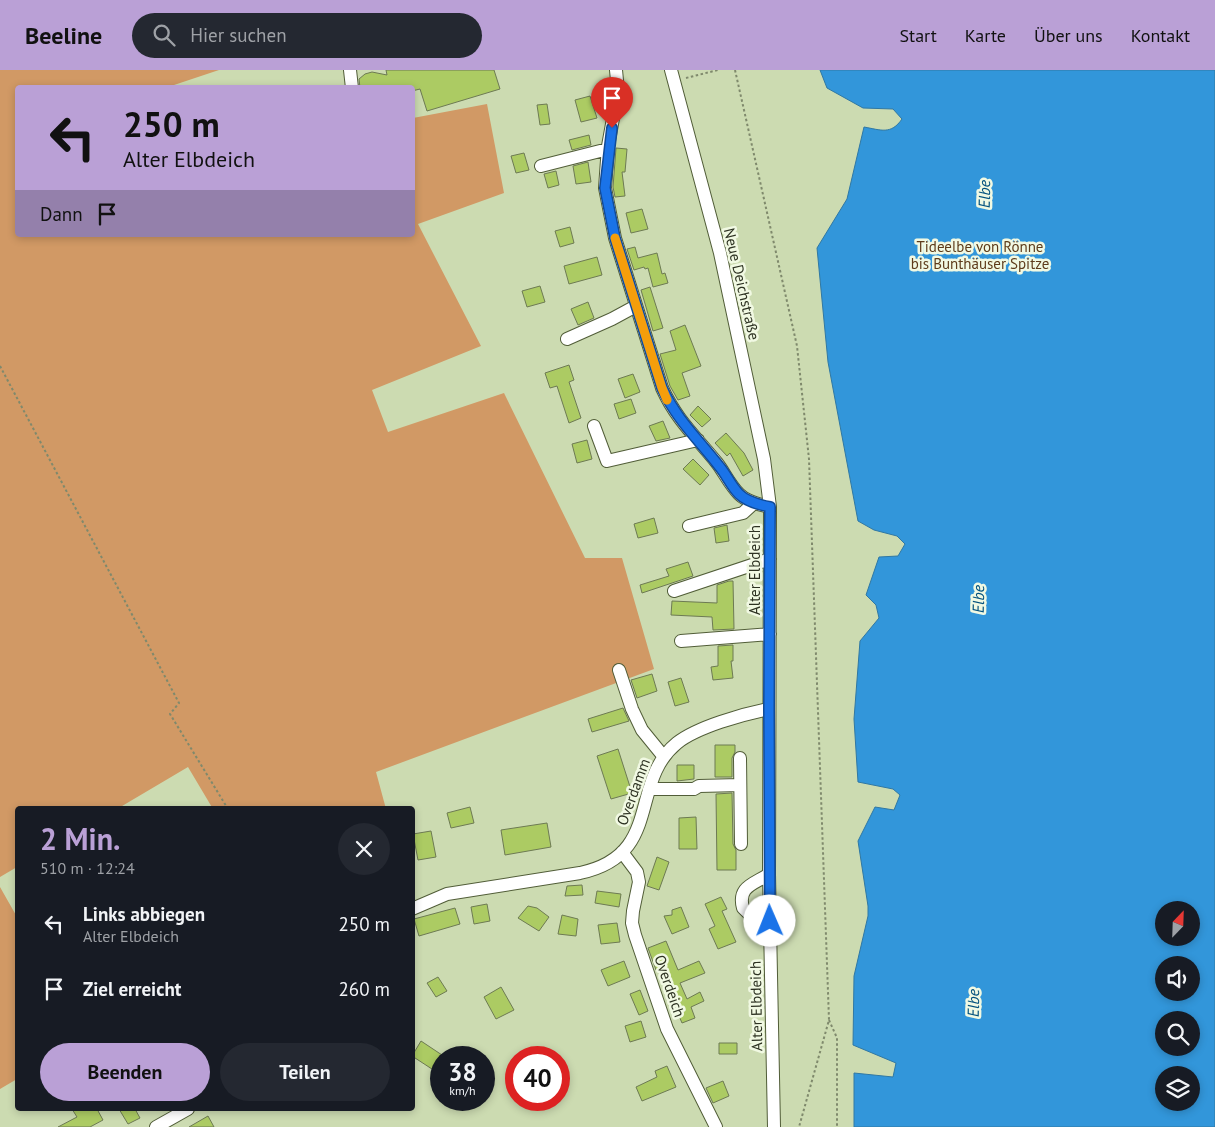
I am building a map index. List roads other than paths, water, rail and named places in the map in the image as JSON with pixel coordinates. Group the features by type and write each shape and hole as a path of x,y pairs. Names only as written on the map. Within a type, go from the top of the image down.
{"street":[{"path":"350,70 352,85"},
{"name":"Alter Elbdeich","path":"616,70 618,91 608,149 605,188 615,238 666,396 679,420 698,440 740,495 754,503 770,507 769,874 774,1127"},
{"name":"Neue Deichstraße","path":"671,70 720,253 764,459 770,507"},
{"path":"541,166 608,149"},
{"path":"567,339 636,306"},
{"path":"594,426 607,462 698,440"},
{"path":"689,526 743,513 754,503"},
{"path":"674,591 770,560"},
{"path":"681,641 770,634"},
{"path":"619,670 632,709 642,730 664,757"},
{"name":"Overdamm","path":"415,908 447,894 588,871 609,862 633,840 654,774 664,757 676,743 695,732 752,712 769,709"},
{"path":"740,758 741,844"},
{"path":"649,789 694,789 700,786 740,785"},
{"name":"Overdeich","path":"622,852 637,872 639,882 632,923 667,1028 716,1127"},
{"path":"769,874 747,887 742,894 742,901 743,908 771,934"},
{"path":"156,1127 184,1111"}],"water":[{"name":"Tideelbe von Rönne bis Bunthäuser Spitze","path":"820,70 1215,70 1215,1127 854,1127 854,1073 893,1077 896,1063 853,1045 854,976 868,916 858,841 875,807 894,810 900,795 893,789 858,782 854,719 860,641 879,618 876,605 866,595 879,557 898,556 905,544 897,536 874,530 858,521 828,362 817,248 847,199 864,127 881,130 890,129 902,119 893,109 863,108 827,88"}],"water label":[{"name":"Elbe","path":"984,194"},
{"name":"Elbe","path":"978,599"},
{"name":"Elbe","path":"973,1003"}]}
